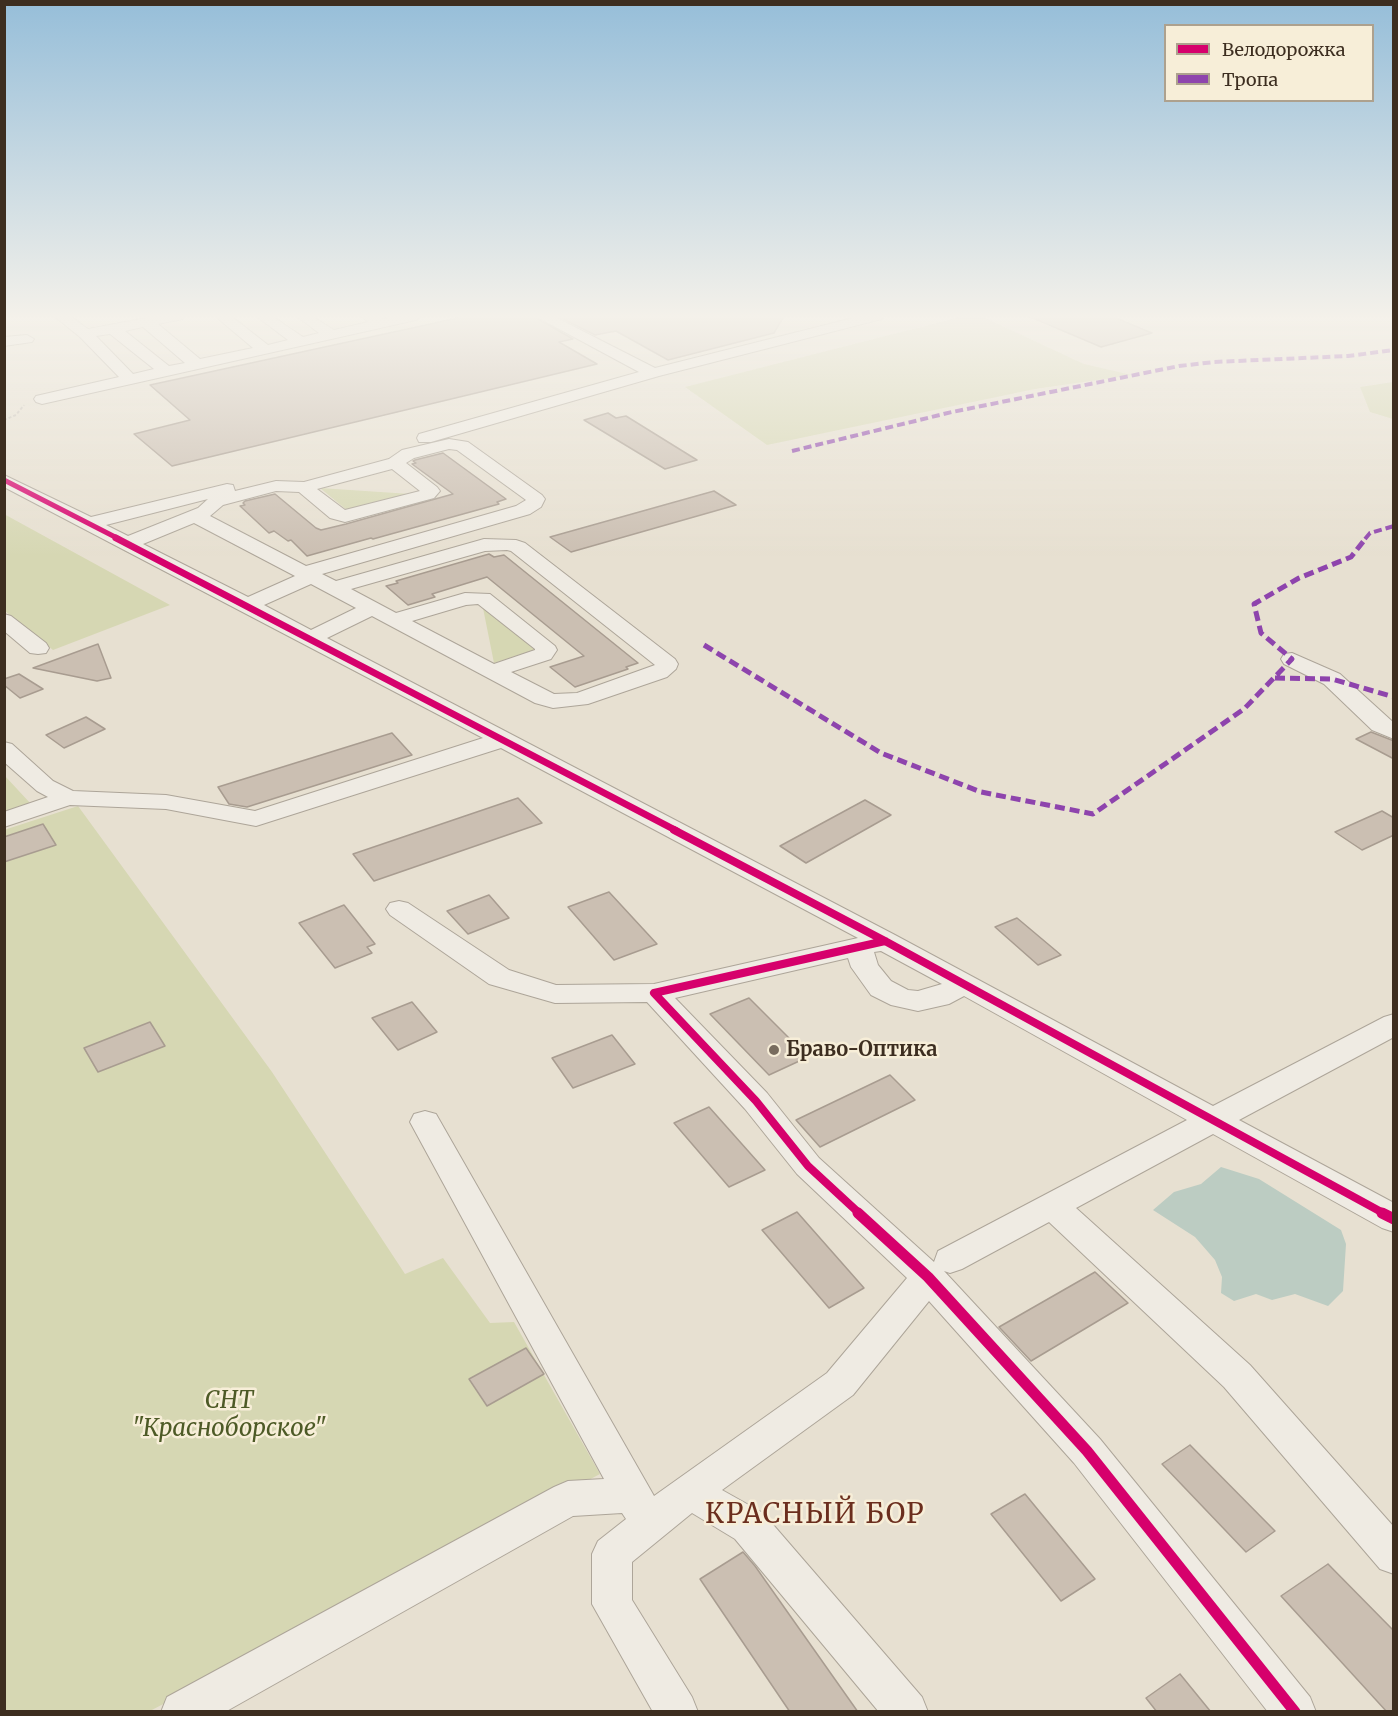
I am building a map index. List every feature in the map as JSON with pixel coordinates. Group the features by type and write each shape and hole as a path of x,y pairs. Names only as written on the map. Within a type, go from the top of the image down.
{"street":[{"path":"42,399 56,396"},
{"path":"128,543 205,512 217,501 276,486 467,424 569,396"},
{"path":"91,523 305,475 394,463 408,454 442,445 457,445 533,496 535,503 523,510 307,574 248,605"},
{"path":"305,475 337,514 345,516 428,494 429,489 394,463"},
{"path":"4,480 91,523 504,739 872,944 961,982 1394,1219"},
{"path":"195,516 543,698 566,701 659,672 665,669 667,664 518,547 509,544 484,545 333,588"},
{"path":"394,620 465,598 483,598 544,646 546,650 543,654 493,671"},
{"path":"311,638 372,608"},
{"path":"4,620 38,648"},
{"path":"1292,659 1332,679 1380,725 1394,732"},
{"path":"4,820 68,798 166,802 256,819 504,739"},
{"path":"4,749 45,786 68,798"},
{"path":"399,909 499,977 555,994 654,993 872,944"},
{"path":"872,944 865,967 881,988 901,998 918,1001 939,997 953,990 961,982"},
{"path":"654,993 756,1101 808,1166 939,1269 1295,1712"},
{"path":"182,1712 568,1499 641,1509 690,1491 840,1384 939,1269 1052,1205 1394,1024"},
{"path":"425,1122 641,1509"},
{"path":"1052,1205 1237,1376 1394,1556"},
{"path":"690,1491 749,1526 907,1712"},
{"path":"641,1509 612,1554 612,1604 677,1712"}],"path":[{"path":"4,420 16,415 25,404 42,399"}],"green space":[{"path":"698,396 1001,396 767,445"},
{"path":"1364,396 1393,396 1393,419 1370,412"},
{"path":"320,488 411,494 348,511"},
{"path":"4,514 170,605 53,650 5,611"},
{"path":"482,603 537,649 494,663"},
{"path":"5,776 31,804 5,813"},
{"name":"СНТ \"Красноборское\"","path":"78,806 272,1072 405,1274 443,1258 490,1323 514,1322 600,1474 150,1711 5,1711 4,830"}],"shaded area":[{"path":"1221,1167 1259,1179 1341,1230 1346,1244 1343,1291 1328,1306 1295,1294 1272,1300 1256,1294 1234,1301 1221,1293 1222,1277 1215,1260 1195,1237 1153,1210 1174,1192 1201,1184"}],"building":[{"path":"163,396 463,396 172,466 134,434 190,420"},
{"path":"608,413 616,418 626,416 697,460 665,469 584,420"},
{"path":"443,453 506,499 497,502 499,504 307,556 291,540 288,541 274,531 269,533 240,506 245,505 243,503 245,501 275,494 316,528 321,530 346,524 453,494 412,464 416,463 413,461 415,460"},
{"path":"714,491 736,505 571,552 550,537"},
{"path":"489,554 494,557 504,555 638,663 626,667 628,669 575,687 550,667 584,656 487,577 432,594 435,597 408,605 386,586 398,583 396,581"},
{"path":"98,644 111,678 97,681 33,668"},
{"path":"19,674 43,689 20,698 4,685 4,679"},
{"path":"86,717 105,729 64,748 46,735"},
{"path":"1371,732 1394,741 1394,759 1356,739"},
{"path":"392,733 412,755 247,807 229,804 218,787"},
{"path":"518,798 542,823 374,881 353,854"},
{"path":"865,800 891,815 806,863 780,846"},
{"path":"1382,811 1394,818 1394,835 1362,850 1335,832"},
{"path":"43,824 56,845 4,862 4,837"},
{"path":"609,892 657,944 614,960 568,907"},
{"path":"489,895 509,918 468,934 447,911"},
{"path":"344,905 375,944 367,947 372,953 335,968 299,923"},
{"path":"1017,918 1061,955 1038,965 995,927"},
{"path":"749,998 808,1057 769,1075 710,1014"},
{"path":"412,1002 437,1032 398,1050 372,1018"},
{"path":"150,1022 165,1046 98,1072 84,1048"},
{"path":"612,1035 635,1064 573,1088 552,1058"},
{"path":"890,1075 915,1100 820,1147 796,1120"},
{"path":"709,1107 765,1170 729,1187 674,1123"},
{"path":"797,1212 864,1288 829,1308 762,1230"},
{"path":"1095,1272 1128,1303 1031,1361 999,1327"},
{"path":"526,1348 544,1374 487,1406 469,1379"},
{"path":"1190,1445 1275,1531 1246,1552 1162,1464"},
{"path":"1025,1494 1095,1579 1061,1601 991,1514"},
{"path":"743,1552 858,1712 790,1712 700,1579"},
{"path":"1328,1564 1394,1631 1394,1712 1387,1712 1281,1596"},
{"path":"1180,1674 1211,1712 1157,1712 1146,1698"}],"marked path":[{"path":"792,451 952,412 1031,396"},
{"path":"704,645 881,753 981,792 1093,814 1244,709 1292,659 1261,633 1254,604 1299,578 1351,557 1370,533 1394,526"},
{"path":"1275,678 1332,679 1394,697"}],"cycle path":[{"path":"4,480 248,605 885,941 1394,1219"},
{"path":"885,941 654,993 756,1101 808,1166 928,1277 1087,1451 1295,1712"}],"place":[{"name":"Браво-Оптика","path":"774,1050"}],"district":[{"name":"КРАСНЫЙ БОР","path":"815,1515"}]}
